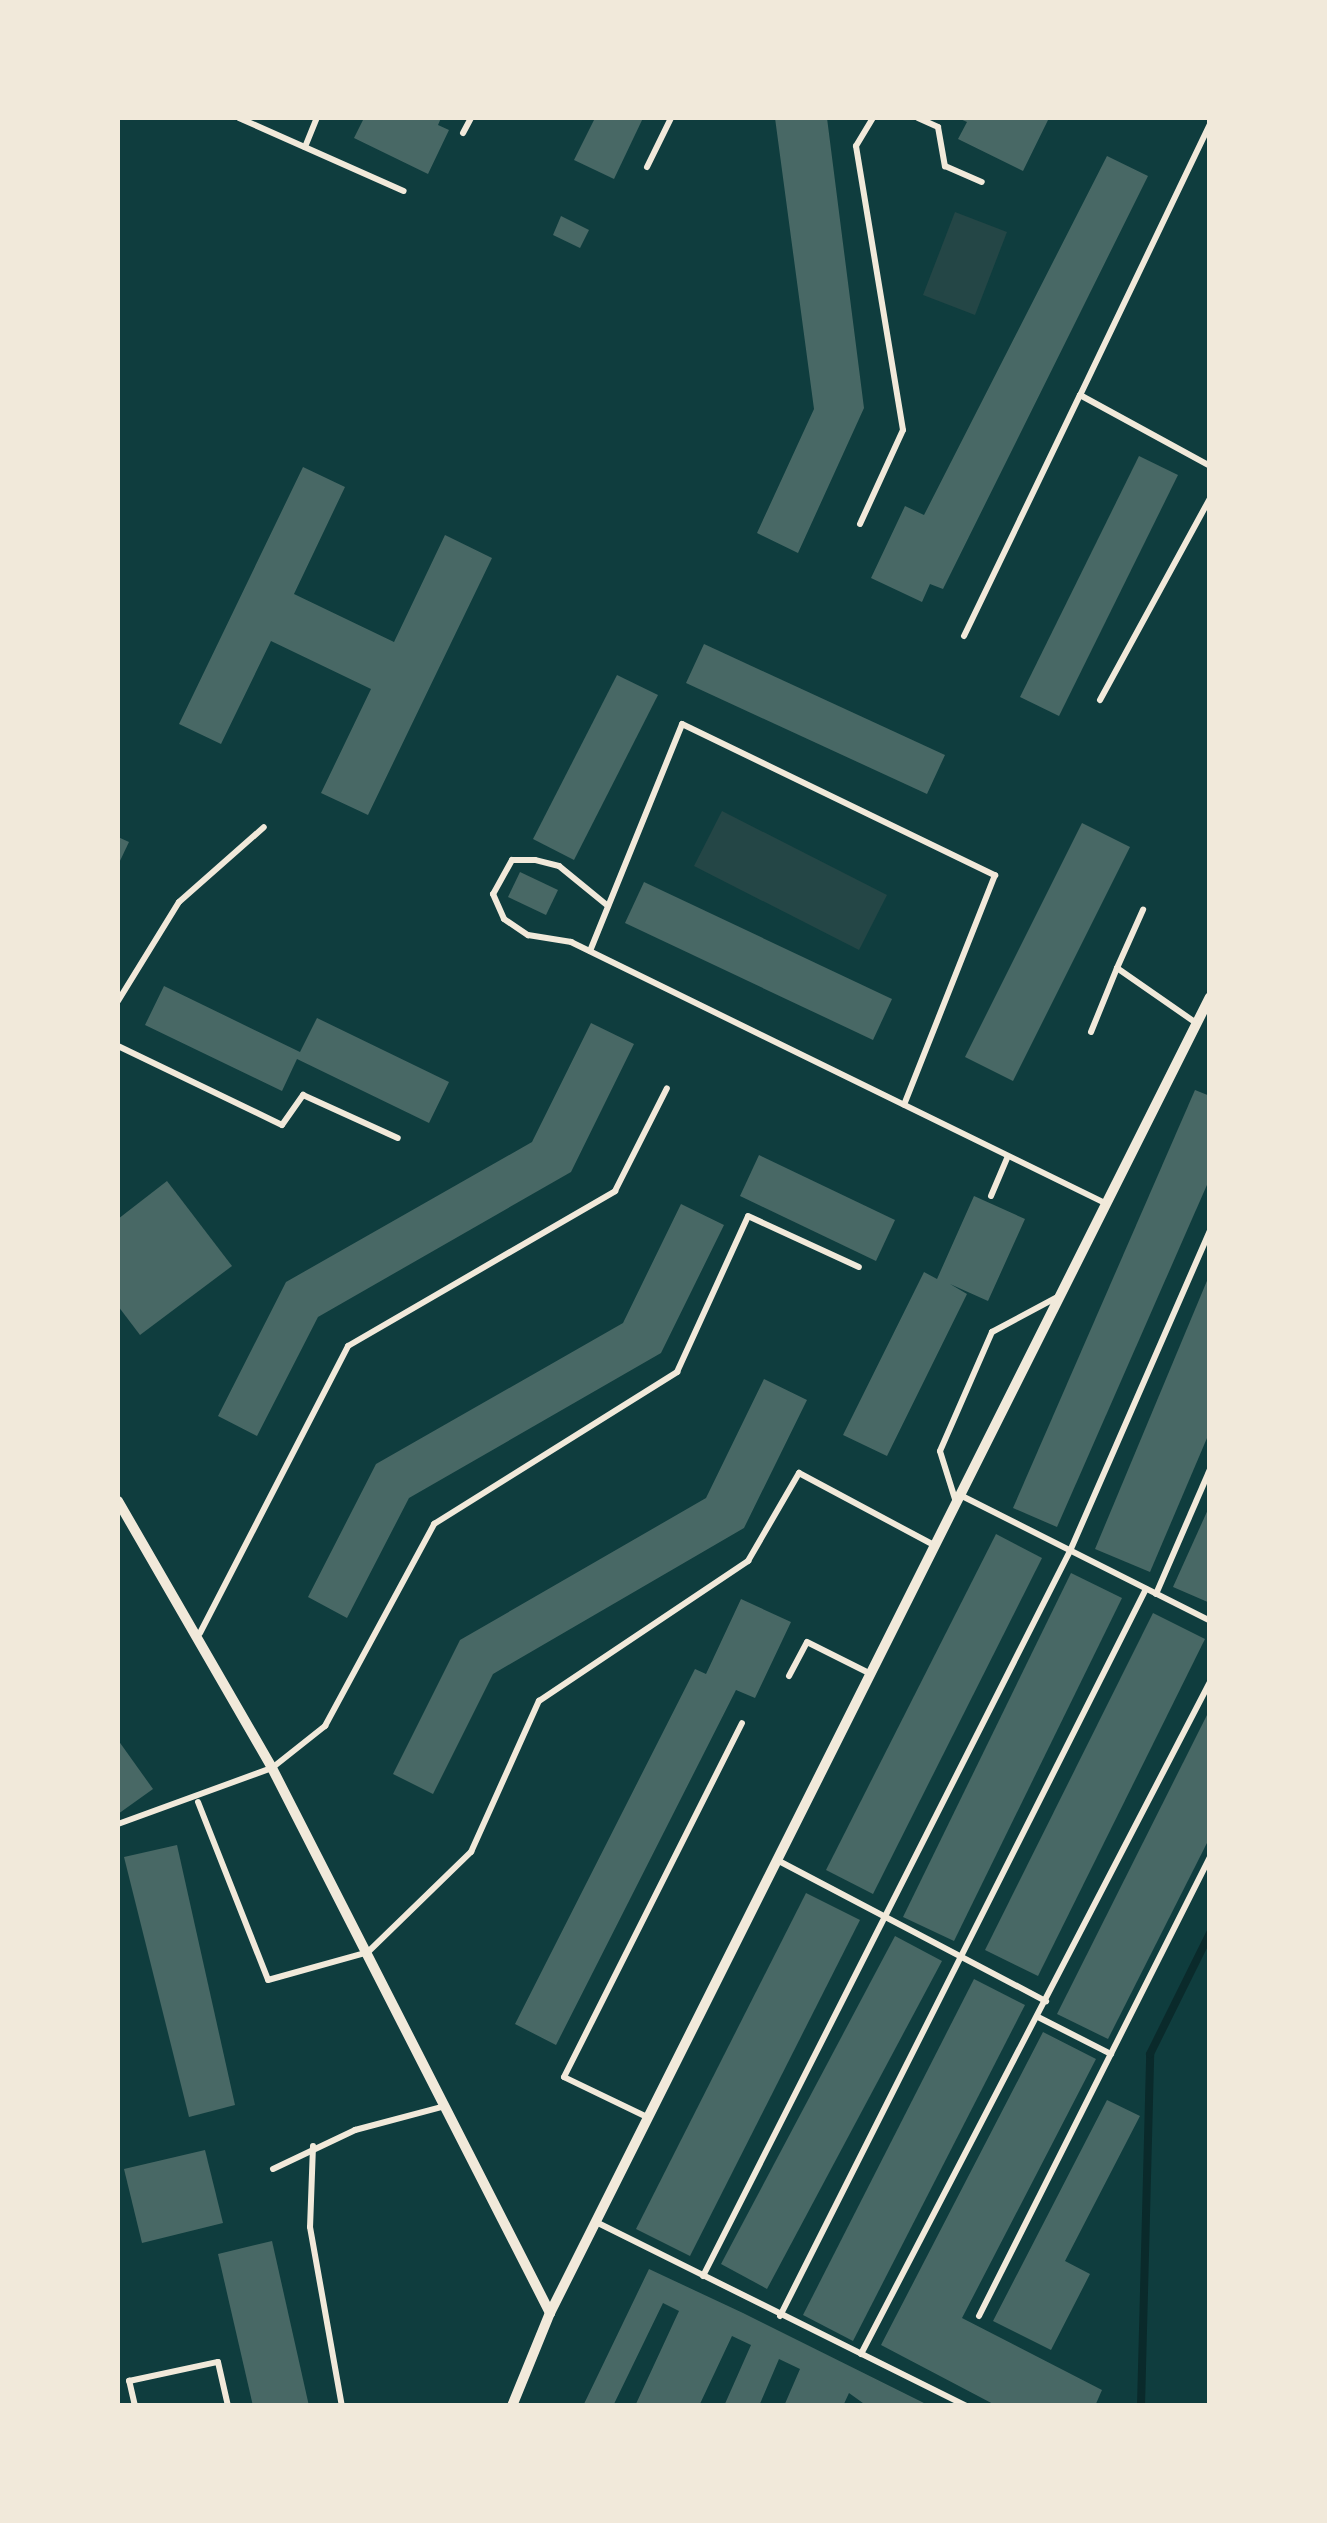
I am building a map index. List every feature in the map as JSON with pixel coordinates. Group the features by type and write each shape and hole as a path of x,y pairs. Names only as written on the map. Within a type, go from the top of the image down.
{"street":[{"path":"512,2406 550,2312 1210,998"},
{"path":"118,1501 200,1633 272,1768 550,2312"}],"lane":[{"path":"239,118 404,192"},
{"path":"305,147 318,118"},
{"path":"463,133 471,118"},
{"path":"648,167 671,118"},
{"path":"860,524 903,430 856,146 873,118"},
{"path":"918,118 938,128 945,166 982,182"},
{"path":"964,636 1210,124"},
{"path":"1080,395 1210,466"},
{"path":"1100,700 1210,498"},
{"path":"590,951 682,724 995,875 904,1105"},
{"path":"118,1001 179,902 264,827"},
{"path":"608,906 559,866 534,860 512,860 493,894 504,919 528,935 590,951 1104,1203"},
{"path":"1091,1032 1143,910"},
{"path":"1117,968 1196,1023"},
{"path":"118,1046 282,1126 303,1095 398,1138"},
{"path":"200,1633 348,1346 615,1191 668,1088"},
{"path":"991,1196 1008,1156"},
{"path":"118,1824 198,1802 272,1768 325,1726 434,1524 678,1372 748,1216 859,1267"},
{"path":"703,2276 1070,1551 1210,1230"},
{"path":"1059,1296 992,1332 940,1451 960,1501 1210,1622"},
{"path":"1156,1594 1210,1469"},
{"path":"198,1802 268,1980 368,1952 470,1852 539,1701 748,1561 799,1474 937,1546"},
{"path":"780,2316 966,1959 1146,1589"},
{"path":"789,1676 806,1642 872,1675"},
{"path":"861,2354 1210,1682"},
{"path":"648,2118 564,2077 742,1723"},
{"path":"777,1860 1046,2000"},
{"path":"979,2316 1209,1860"},
{"path":"1038,2017 1110,2054"},
{"path":"273,2169 314,2146 446,2106"},
{"path":"314,2146 310,2227 342,2406"},
{"path":"596,2222 966,2406"},
{"path":"135,2406 129,2381 218,2362 228,2406"}],"shaded area":[{"path":"955,212 1007,232 975,315 923,295"},
{"path":"722,811 887,895 859,950 694,866"}],"building":[{"path":"364,118 441,118 438,125 449,130 428,174 354,138"},
{"path":"595,118 643,118 614,179 574,160"},
{"path":"775,118 827,118 864,408 798,553 757,533 814,409"},
{"path":"958,118 1049,118 1023,171 958,139 967,122"},
{"path":"1107,156 1148,176 943,589 930,584 922,602 871,578 905,506 924,515"},
{"path":"561,216 589,230 580,248 553,235"},
{"path":"1139,456 1178,475 1059,716 1020,697"},
{"path":"303,467 345,487 294,594 394,642 445,535 492,558 368,815 321,793 371,689 271,641 221,744 179,724"},
{"path":"704,644 945,755 927,794 686,683"},
{"path":"617,675 658,695 574,860 533,839"},
{"path":"1082,823 1130,847 1013,1081 965,1057"},
{"path":"118,837 129,842 118,865"},
{"path":"520,872 558,890 546,915 508,897"},
{"path":"644,882 892,999 873,1040 625,923"},
{"path":"164,986 300,1052 317,1018 449,1082 429,1123 297,1059 282,1091 145,1025"},
{"path":"591,1023 634,1044 571,1172 318,1317 257,1436 218,1416 286,1282 532,1142"},
{"path":"1195,1090 1210,1096 1210,1178 1057,1527 1013,1508"},
{"path":"759,1155 895,1220 876,1261 740,1196"},
{"path":"167,1181 232,1266 140,1335 118,1306 118,1219"},
{"path":"974,1196 1025,1219 988,1301 950,1284 967,1294 887,1456 843,1435 924,1272 937,1279"},
{"path":"681,1204 724,1225 661,1353 409,1498 347,1618 308,1597 376,1464 623,1323"},
{"path":"1209,1276 1210,1431 1150,1572 1095,1549"},
{"path":"764,1379 807,1400 744,1528 493,1674 433,1794 393,1774 460,1640 706,1498"},
{"path":"1210,1505 1210,1603 1173,1587"},
{"path":"996,1534 1042,1558 873,1894 826,1870"},
{"path":"1071,1573 1122,1598 954,1941 903,1917"},
{"path":"741,1599 791,1622 755,1698 736,1690 556,2045 515,2024 695,1669 706,1674"},
{"path":"1153,1613 1205,1639 1038,1976 985,1950"},
{"path":"1210,1709 1210,1837 1108,2039 1057,2014"},
{"path":"118,1740 153,1789 118,1814"},
{"path":"177,1845 235,2105 189,2117 124,1857"},
{"path":"806,1893 860,1920 690,2256 636,2229"},
{"path":"895,1936 942,1961 767,2289 721,2264"},
{"path":"974,1979 1025,2005 853,2341 803,2315"},
{"path":"1043,2032 1096,2059 962,2318 1102,2390 1095,2406 997,2406 881,2345"},
{"path":"1107,2100 1140,2116 1065,2261 1090,2274 1051,2350 993,2321"},
{"path":"205,2150 223,2223 142,2243 124,2169"},
{"path":"272,2241 309,2406 253,2406 218,2254"},
{"path":"649,2269 930,2406 867,2406 849,2393 843,2406 784,2406 800,2369 779,2359 759,2406 724,2406 751,2345 732,2336 699,2406 635,2406 679,2311 663,2303 613,2406 583,2406"}],"waterway":[{"path":"1141,2406 1150,2054 1210,1933"}]}
